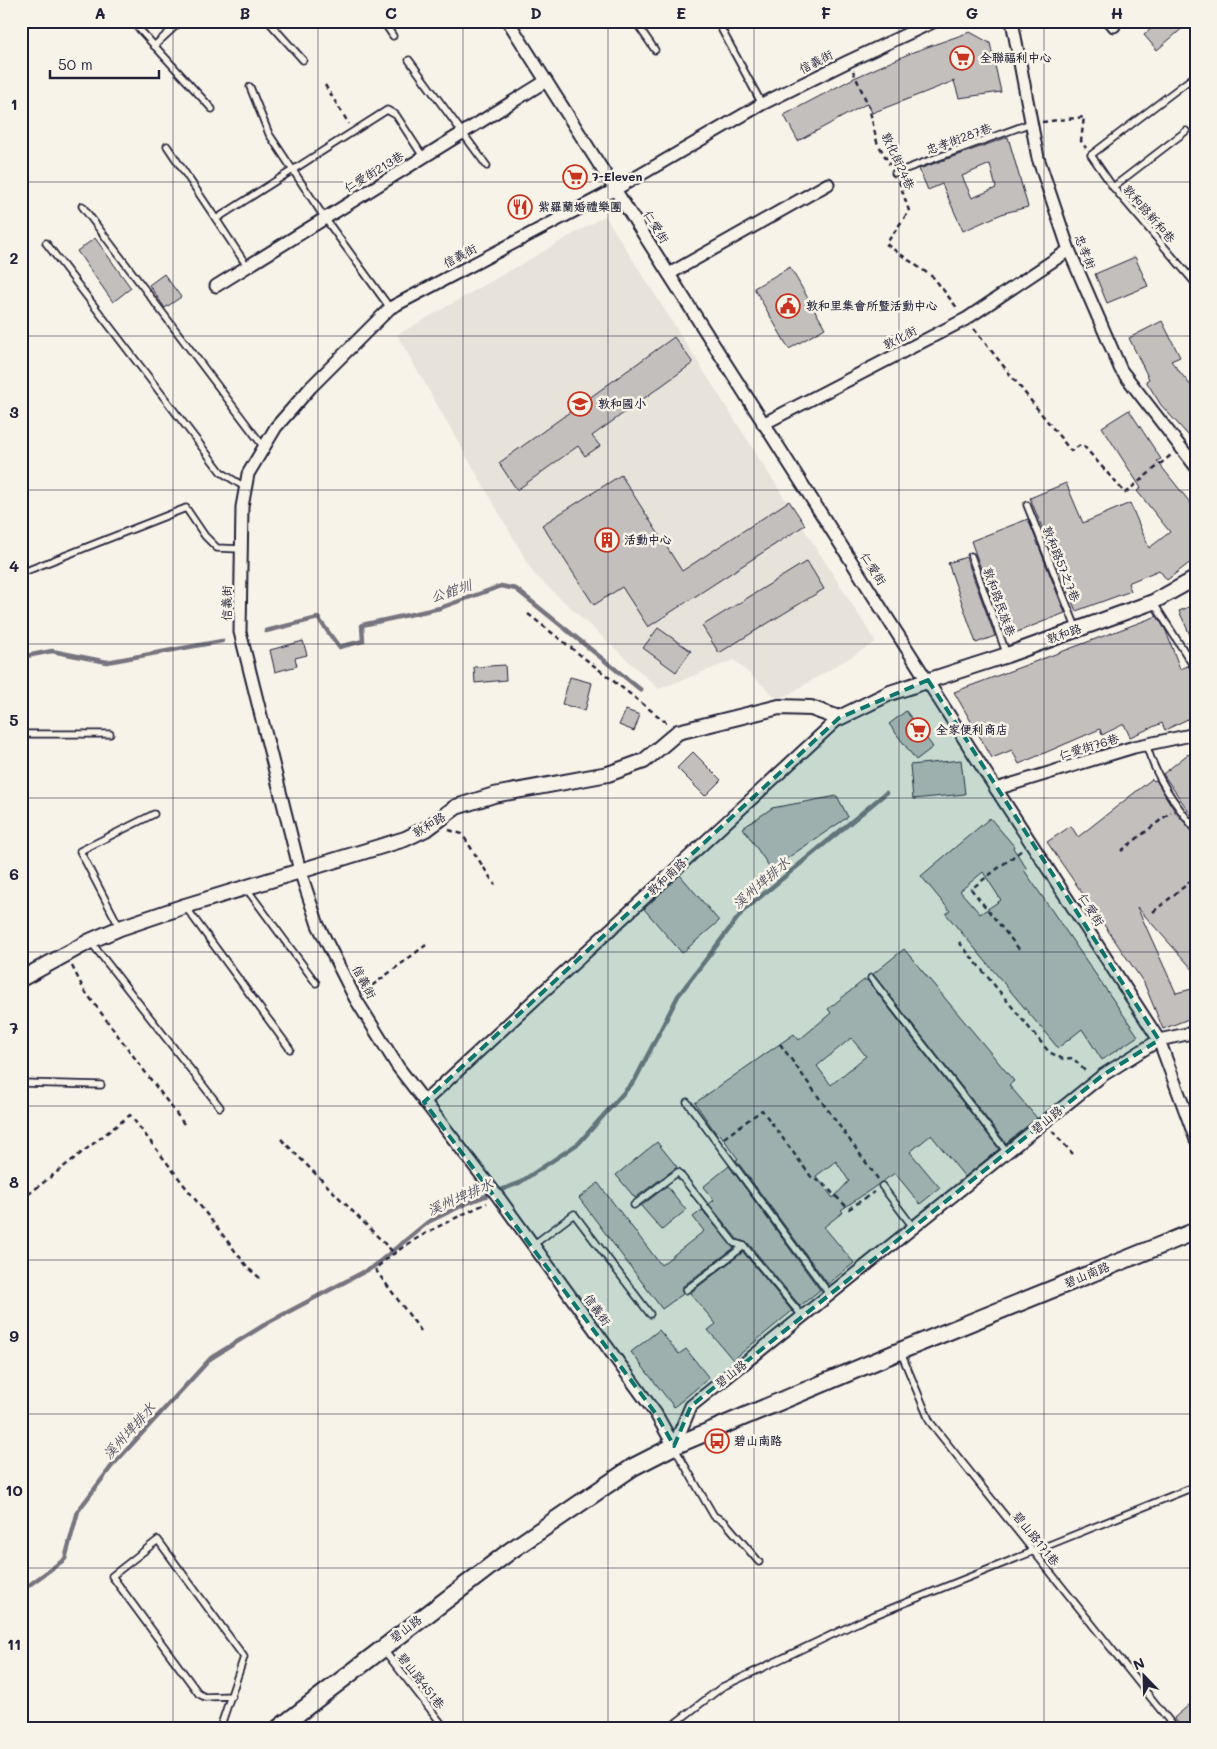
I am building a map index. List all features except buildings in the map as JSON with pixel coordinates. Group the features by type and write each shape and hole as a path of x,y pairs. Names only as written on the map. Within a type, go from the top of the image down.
{"main road":[{"name":"碧山南路","path":"674,1446 900,1351 1196,1231"},
{"name":"碧山路","path":"279,1728 382,1647 510,1551 633,1467 674,1446"}],"street":[{"name":"仁愛街","path":"508,21 996,789 1159,1040 1196,1140"},
{"name":"信義街","path":"674,1446 656,1414 533,1245 398,1067 355,998 318,925 300,871 240,632 242,507 248,474 276,427 312,386 390,308 616,189 762,104 935,21"},
{"name":"忠孝街","path":"1012,21 1038,158 1069,250 1121,370 1196,467"},
{"name":"仁愛街213巷","path":"216,286 324,217 424,158 462,132 546,81"},
{"path":"669,274 828,184"},
{"name":"敦化街","path":"763,424 966,319 1069,250"},
{"name":"敦和路","path":"928,680 1007,655 1153,602 1196,578"},
{"name":"敦和南路","path":"424,1102 839,718 890,693 928,680"},
{"name":"敦和路","path":"21,979 90,941 120,928 245,887 405,839 428,828 456,808 494,795 608,774 644,761 678,732 779,707 811,708 839,718"},
{"name":"仁愛街76巷","path":"996,789 1146,744 1194,737"},
{"name":"碧山路","path":"674,1446 691,1406 1044,1122 1095,1082 1159,1040 1196,1032"}],"lane":[{"path":"132,21 212,109"},
{"path":"154,46 181,21"},
{"path":"268,21 303,60"},
{"path":"382,21 393,36"},
{"path":"635,21 655,50"},
{"path":"718,21 762,104"},
{"path":"409,60 487,166"},
{"path":"1091,155 1196,75"},
{"path":"250,86 269,134 324,217 390,308"},
{"path":"216,219 386,110 396,115 424,158"},
{"name":"忠孝街287巷","path":"895,173 1031,123"},
{"path":"1113,187 1186,131"},
{"path":"167,146 248,266"},
{"name":"敦和路新和巷","path":"1091,155 1113,187 1196,284"},
{"path":"82,206 264,446"},
{"path":"46,243 221,472 246,488"},
{"path":"1189,275 1196,270"},
{"name":"敦和路57之7巷","path":"1027,505 1077,630"},
{"path":"21,573 186,508 205,536 217,548 240,549"},
{"name":"敦和路民族巷","path":"971,556 1007,655"},
{"path":"1153,602 1196,670"},
{"path":"21,734 110,734"},
{"path":"1146,744 1156,773 1177,807 1196,830"},
{"path":"120,928 80,851 154,814"},
{"path":"245,887 316,983"},
{"path":"186,906 290,1048"},
{"path":"90,941 220,1107"},
{"path":"872,978 1007,1152"},
{"path":"21,1083 101,1085"},
{"path":"687,1102 830,1295"},
{"path":"634,1205 678,1172 734,1243 744,1246 803,1317"},
{"path":"882,1186 913,1227"},
{"path":"533,1245 574,1214 650,1314"},
{"path":"686,1290 744,1246"},
{"name":"碧山路171巷","path":"900,1351 930,1422 1175,1728"},
{"path":"674,1446 714,1516 725,1522 759,1562"},
{"path":"669,1728 722,1687 865,1619 1196,1486"},
{"path":"220,1728 232,1696 244,1657 158,1540 112,1576 199,1694 205,1697 232,1696"},
{"name":"碧山路451巷","path":"382,1647 445,1728"}],"path":[{"name":"敦化街24巷","path":"849,61 868,107 877,142 895,173 909,211 886,244 934,278 1071,451 1082,444 1124,493 1180,448"},
{"path":"325,85 353,132"},
{"path":"1031,123 1084,117 1081,141 1091,155"},
{"path":"528,614 678,732"},
{"path":"1121,852 1177,807"},
{"path":"428,828 462,834 495,885"},
{"path":"1019,949 971,889 1032,843"},
{"path":"1153,912 1196,877"},
{"path":"959,942 1049,1052 1063,1059 1073,1058 1095,1082"},
{"path":"355,998 426,945"},
{"path":"66,954 84,990 184,1124"},
{"path":"717,1144 762,1110 812,1178 822,1182 849,1209 882,1186 780,1044"},
{"path":"21,1200 130,1115 249,1269 260,1278"},
{"path":"1044,1122 1073,1154"},
{"path":"281,1139 394,1252"},
{"path":"421,1331 375,1269 394,1252 413,1239 498,1198"}],"highlighted area":[{"path":"928,680 1159,1040 1103,1075 691,1406 674,1446 656,1414 424,1102 839,718"}],"shaded area":[{"name":"敦和國小","path":"605,216 876,642 779,700 734,660 659,689 534,574 397,335"}],"waterway":[{"name":"公館圳","path":"266,631 318,618 339,647 363,641 362,625 440,608 501,586 516,589 641,690"},
{"name":"公館圳","path":"21,657 52,651 107,662 222,641"},
{"name":"溪州埤排水","path":"21,1591 65,1559 78,1511 111,1467 211,1358 269,1322 373,1267 428,1222 465,1204 519,1183 579,1143 635,1080 678,996 743,911 886,793"}],"place":[{"name":"全聯福利中心","path":"962,58"},
{"name":"7-Eleven","path":"575,177"},
{"name":"紫羅蘭婚禮樂團","path":"520,207"},
{"name":"敦和里集會所暨活動中心","path":"788,306"},
{"name":"敦和國小","path":"580,404"},
{"name":"活動中心","path":"607,540"},
{"name":"全家便利商店","path":"918,730"},
{"name":"碧山南路","path":"717,1441"}]}
